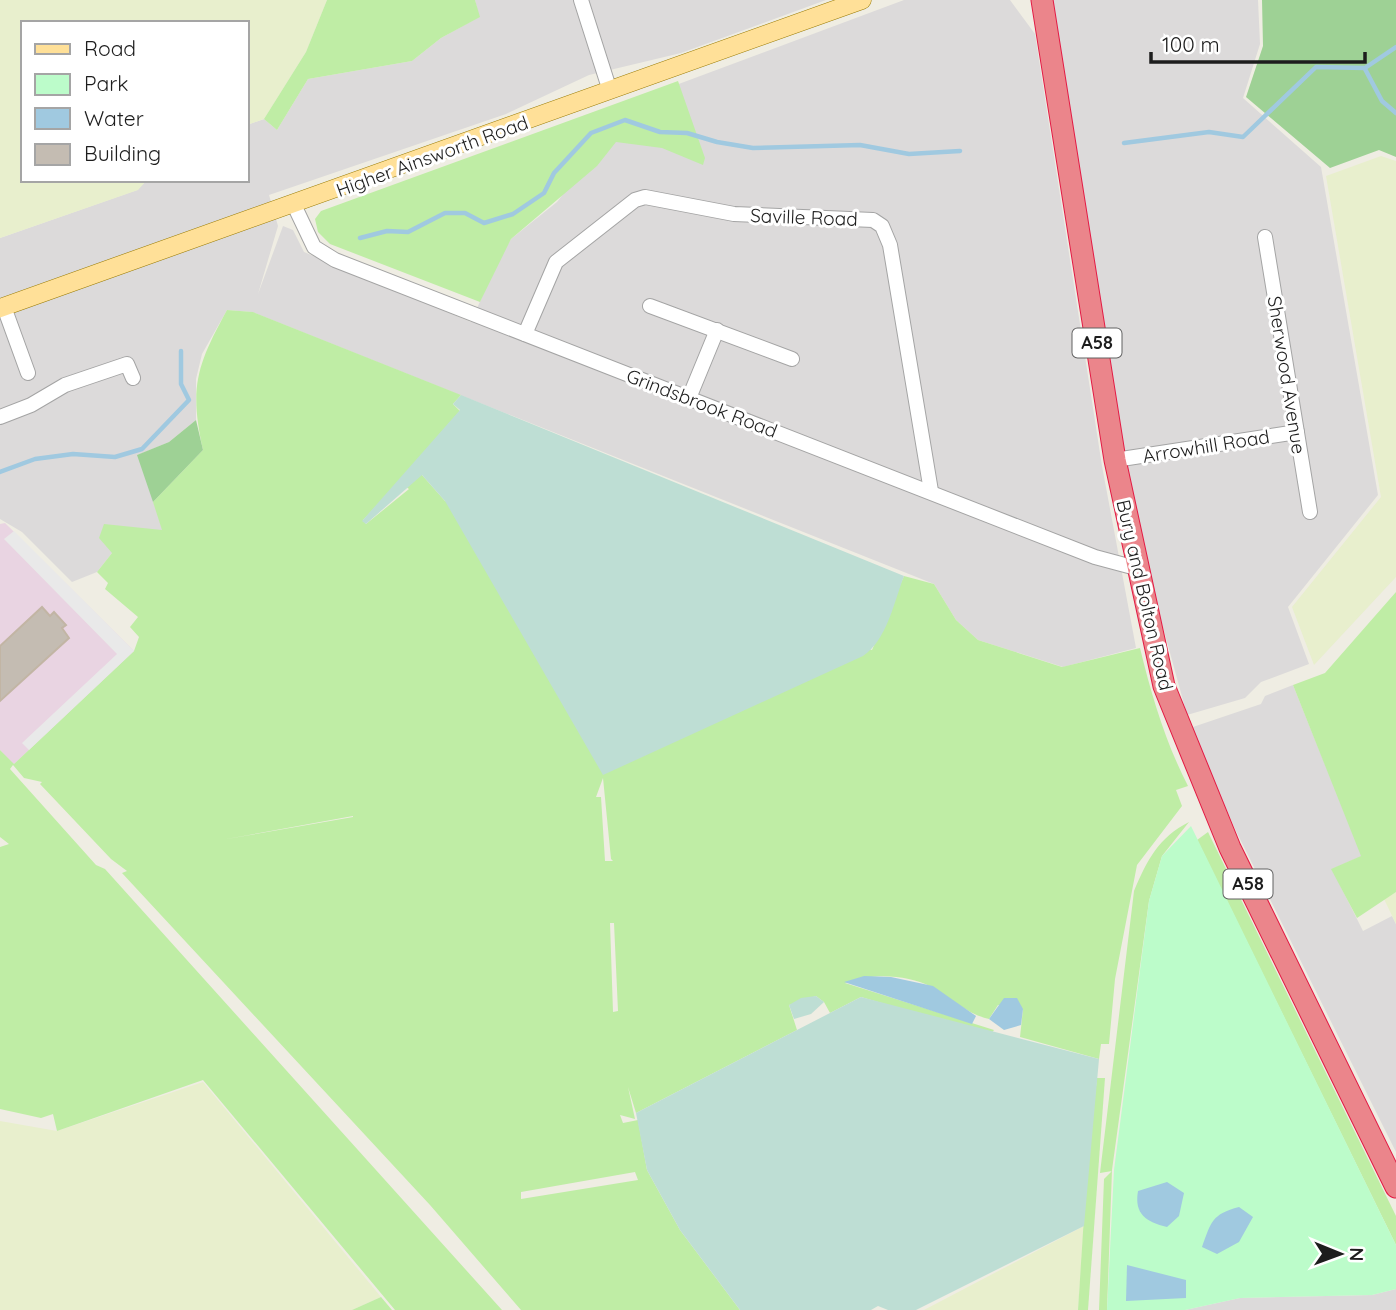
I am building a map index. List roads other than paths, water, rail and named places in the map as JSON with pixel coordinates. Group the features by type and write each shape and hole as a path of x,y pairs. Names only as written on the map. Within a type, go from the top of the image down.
{"highway":[{"name":"Bury and Bolton Road","path":"1042,0 1115,460 1136,568 1164,686 1213,811 1396,1187"}],"main road":[{"name":"Higher Ainsworth Road","path":"2,307 294,205 862,0"}],"street":[{"path":"580,0 610,91"},
{"name":"Saville Road","path":"525,334 561,256 635,200 645,197 734,214 873,220 882,226 890,245 931,491"},
{"name":"Grindsbrook Road","path":"294,205 309,240 322,253 1095,557 1136,568"},
{"name":"Sherwood Avenue","path":"1265,237 1310,512"},
{"path":"650,306 792,359"},
{"path":"2,307 28,373"},
{"path":"689,398 717,330"},
{"path":"0,417 31,405 65,385 127,364 133,378"},
{"name":"Arrowhill Road","path":"1115,460 1297,432"}],"water":[{"path":"864,976 891,977 933,986 976,1016 972,1024 844,982"},
{"path":"1004,998 1017,998 1023,1009 1021,1025 1004,1030 989,1019"},
{"path":"1167,1182 1184,1193 1179,1216 1167,1227 1143,1216 1137,1199 1138,1191"},
{"path":"1239,1207 1253,1217 1239,1242 1217,1254 1202,1247 1214,1220"},
{"path":"1127,1265 1186,1280 1186,1298 1126,1301"}],"waterway":[{"path":"1124,143 1209,132 1243,137 1316,67 1365,68 1396,47"},
{"path":"1365,69 1382,101 1396,113"},
{"path":"360,238 387,231 408,232 445,213 465,213 484,223 513,214 544,193 554,173 591,133 625,120 660,132 687,133 717,142 753,148 860,145 909,154 960,151"},
{"path":"0,472 35,459 73,454 115,457 142,449 189,400 181,384 181,351"}]}
